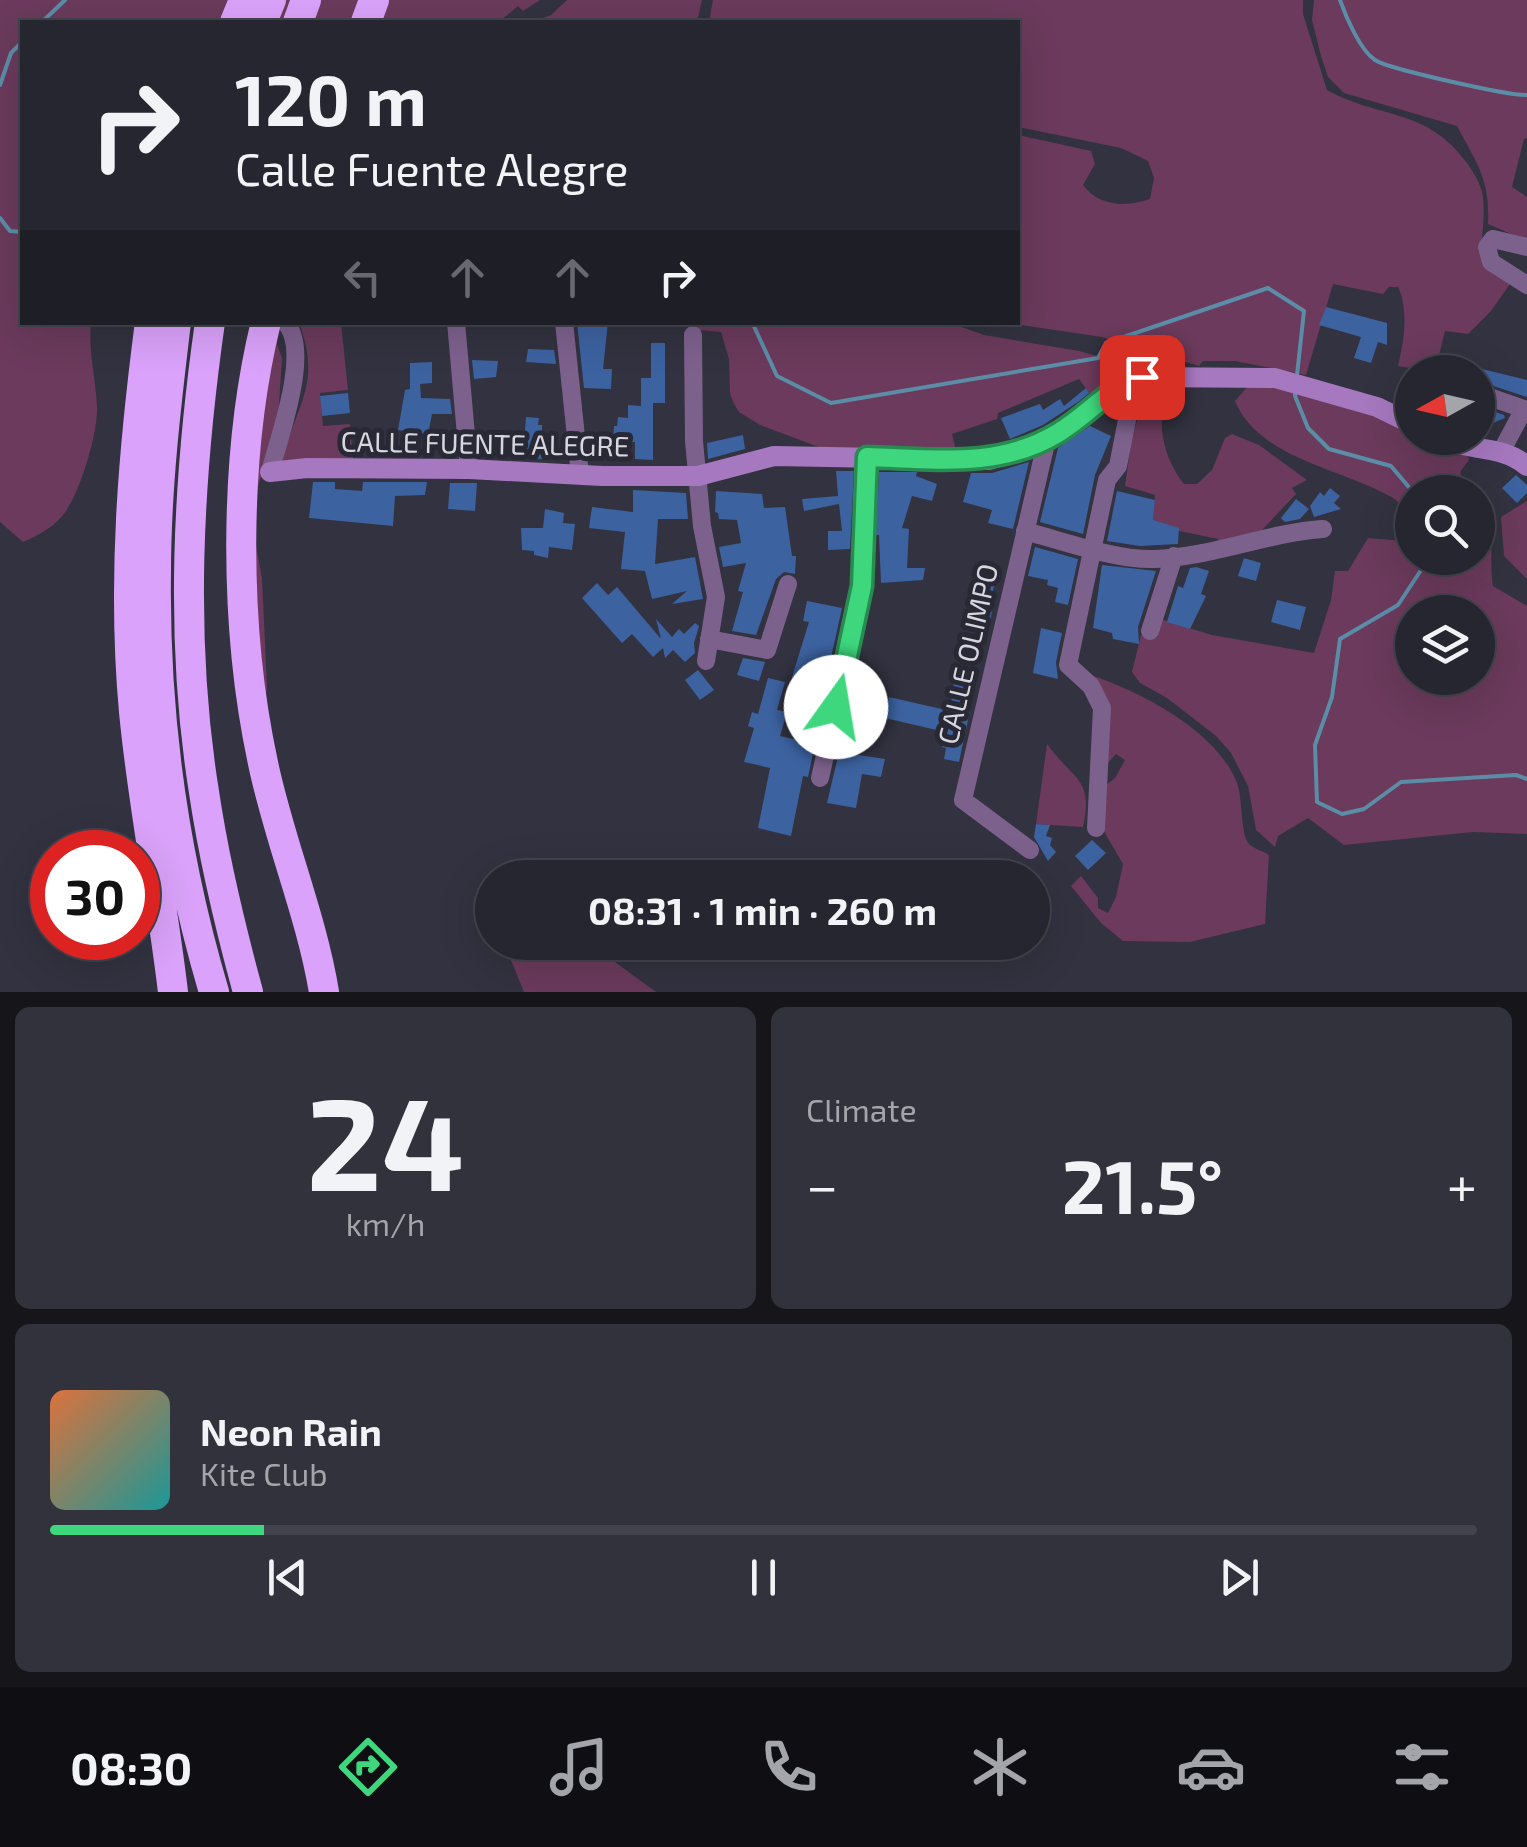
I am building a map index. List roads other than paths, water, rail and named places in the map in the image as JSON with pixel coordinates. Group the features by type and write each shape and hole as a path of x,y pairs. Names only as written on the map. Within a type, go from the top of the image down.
{"highway":[{"path":"150,325 132,483 129,613 143,798 173,992"},
{"path":"175,325 160,472 158,668 171,800 184,872 214,992"},
{"path":"210,326 192,486 192,681 222,895 248,992"},
{"path":"271,326 245,447 246,660 263,765 318,953 324,992"}],"street":[{"path":"1527,248 1493,239 1486,247 1491,262 1527,285"},
{"path":"456,325 468,468"},
{"path":"564,325 580,474"},
{"path":"270,472 298,356 290,326 271,326"},
{"path":"693,336 694,441 702,526 716,597 706,661"},
{"path":"1096,828 1102,708 1091,686 1068,665 1107,480 1118,466 1135,379 1275,378 1395,416"},
{"name":"CALLE FUENTE ALEGRE","path":"270,472 306,468 468,468 698,476 774,456 989,460 1047,439 1115,388 1135,379"},
{"path":"1495,398 1526,410 1502,450"},
{"name":"CALLE OLIMPO","path":"1030,850 963,800 1047,439"},
{"path":"1495,449 1514,455 1527,466"},
{"path":"820,778 862,586 867,457"},
{"path":"1024,531 1152,559 1323,529"},
{"path":"1150,631 1174,556"},
{"path":"709,639 767,650 788,584"}],"waterway":[{"path":"44,20 65,0"},
{"path":"1340,0 1359,41 1375,60 1450,81 1527,95"},
{"path":"0,85 11,53 20,44"},
{"path":"0,218 10,231 20,232"},
{"path":"753,325 777,376 831,403 1098,358 1106,343 1268,288 1304,311 1297,375"},
{"path":"1295,390 1308,428 1329,449 1391,466 1399,475"},
{"path":"1418,575 1398,605 1340,639 1332,697 1315,745 1317,802 1342,814 1364,809 1401,782 1516,775 1527,779"}]}
